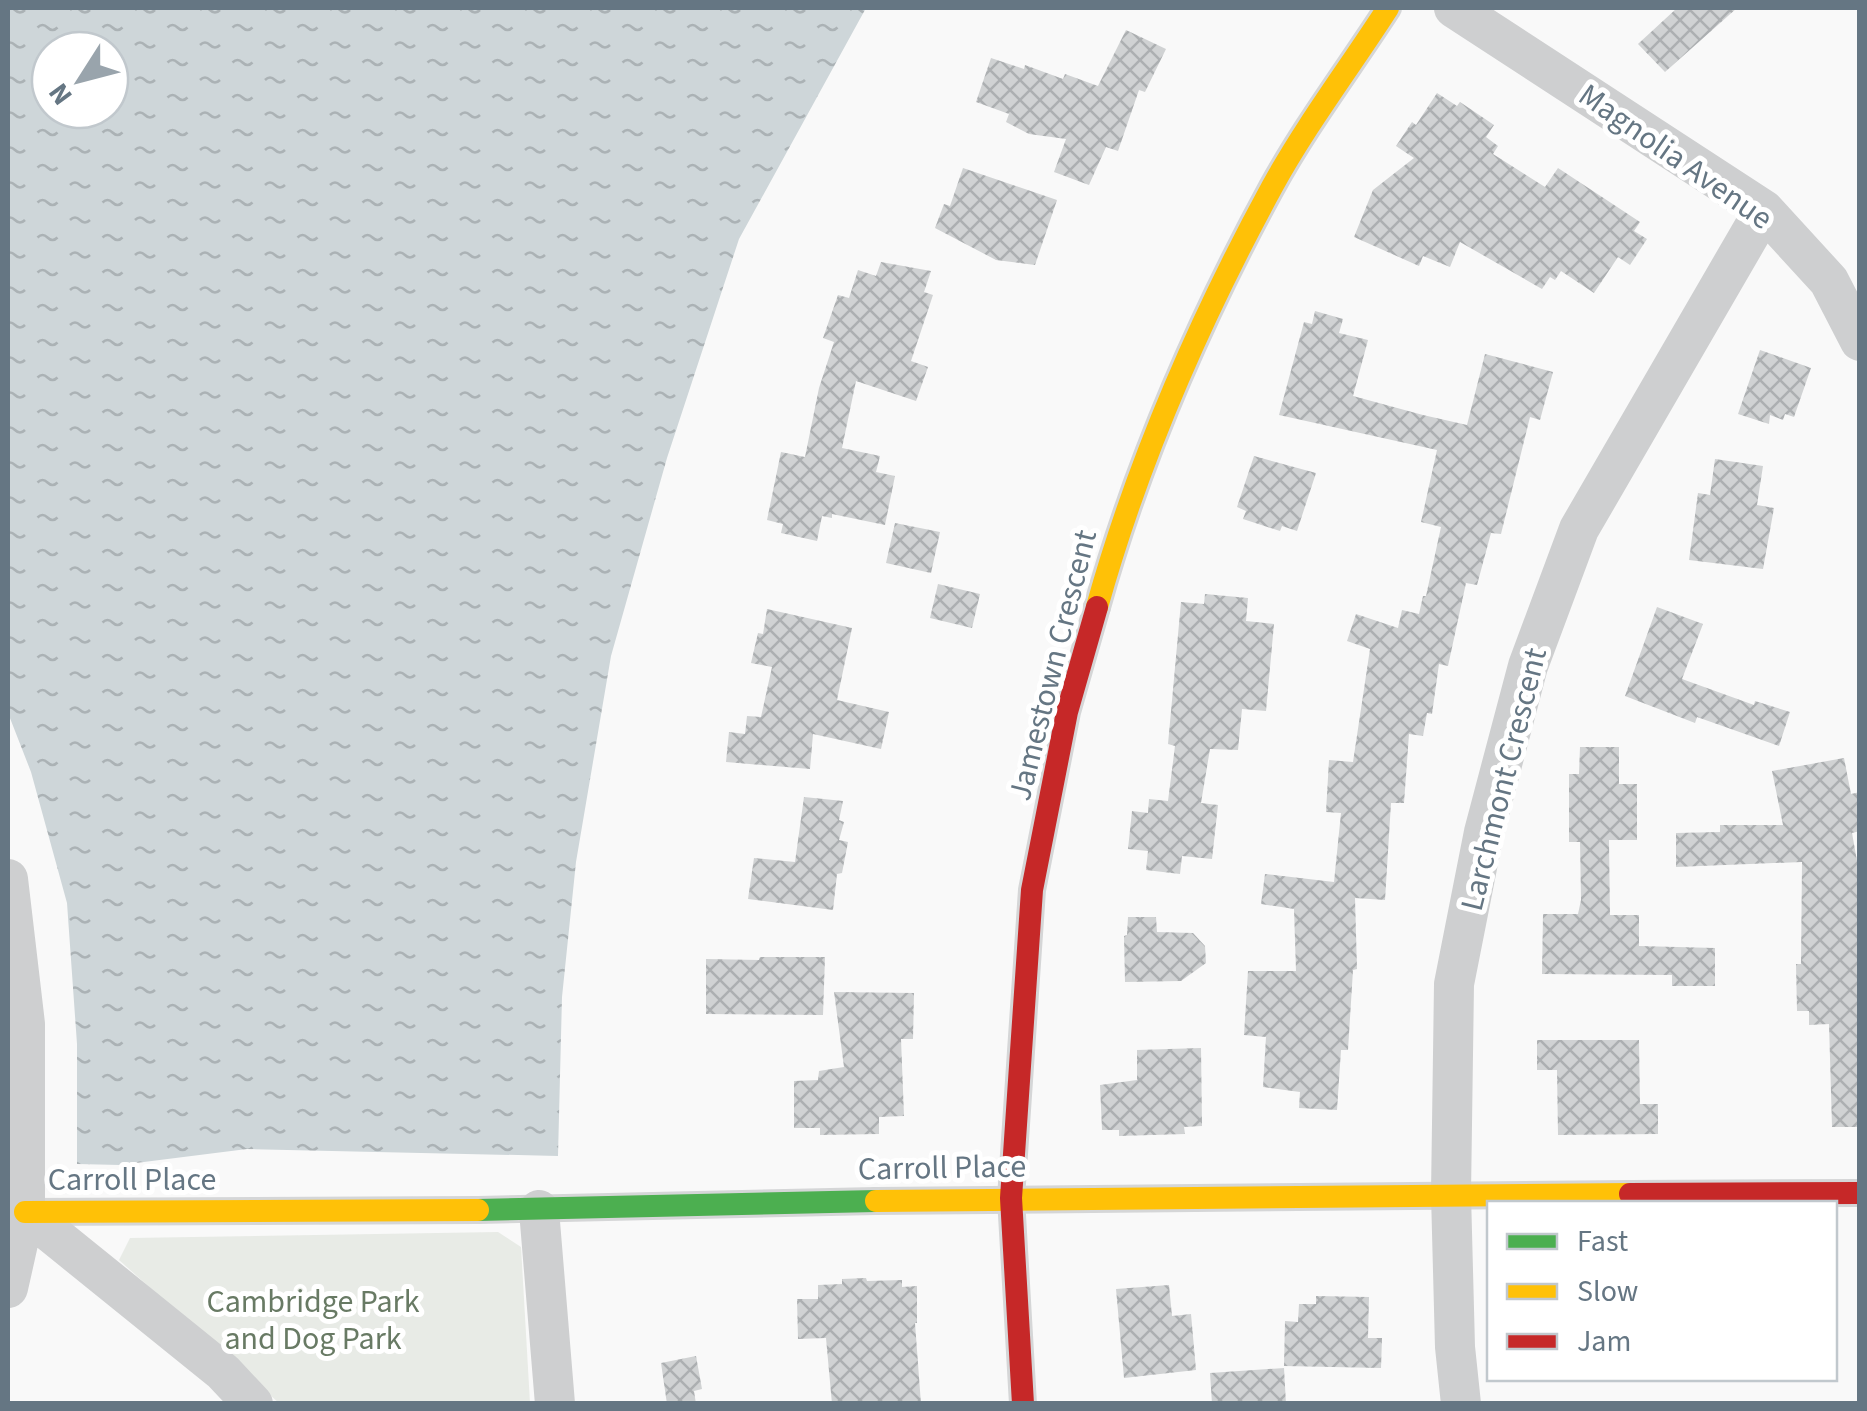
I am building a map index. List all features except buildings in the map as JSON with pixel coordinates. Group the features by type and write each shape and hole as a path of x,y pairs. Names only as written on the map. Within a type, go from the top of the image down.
{"street":[{"name":"Jamestown Crescent","path":"1023,1404 1011,1198 1032,890 1067,712 1119,527 1186,354 1274,184 1388,8"},
{"name":"Magnolia Avenue","path":"1454,8 1764,210 1830,282 1860,341"},
{"name":"Larchmont Crescent","path":"1461,1404 1455,1347 1451,1194 1454,984 1484,832 1528,666 1579,529 1764,210"},
{"path":"8,880 26,1024 25,1212 8,1288"},
{"name":"Carroll Place","path":"25,1212 539,1210 1011,1198 1860,1193"},
{"path":"539,1210 555,1404"},
{"path":"25,1212 223,1372 253,1404"}],"green space":[{"name":"Cambridge Park and Dog Park","path":"498,1232 521,1247 530,1403 279,1403 119,1260 130,1238"}],"water":[{"path":"8,8 866,8 739,239 667,458 611,656 576,862 562,997 558,1156 247,1149 120,1165 77,1164 77,1044 67,903 31,772 8,713"}],"traffic: fast":[{"path":"478,1210 876,1201"}],"traffic: slow":[{"path":"1097,607 1151,445 1220,288 1285,164 1388,8"},
{"path":"876,1201 1630,1194"},
{"path":"25,1212 478,1210"}],"traffic: jam":[{"path":"1023,1404 1011,1198 1032,890 1067,712 1097,607"},
{"path":"1630,1194 1860,1193"}]}
